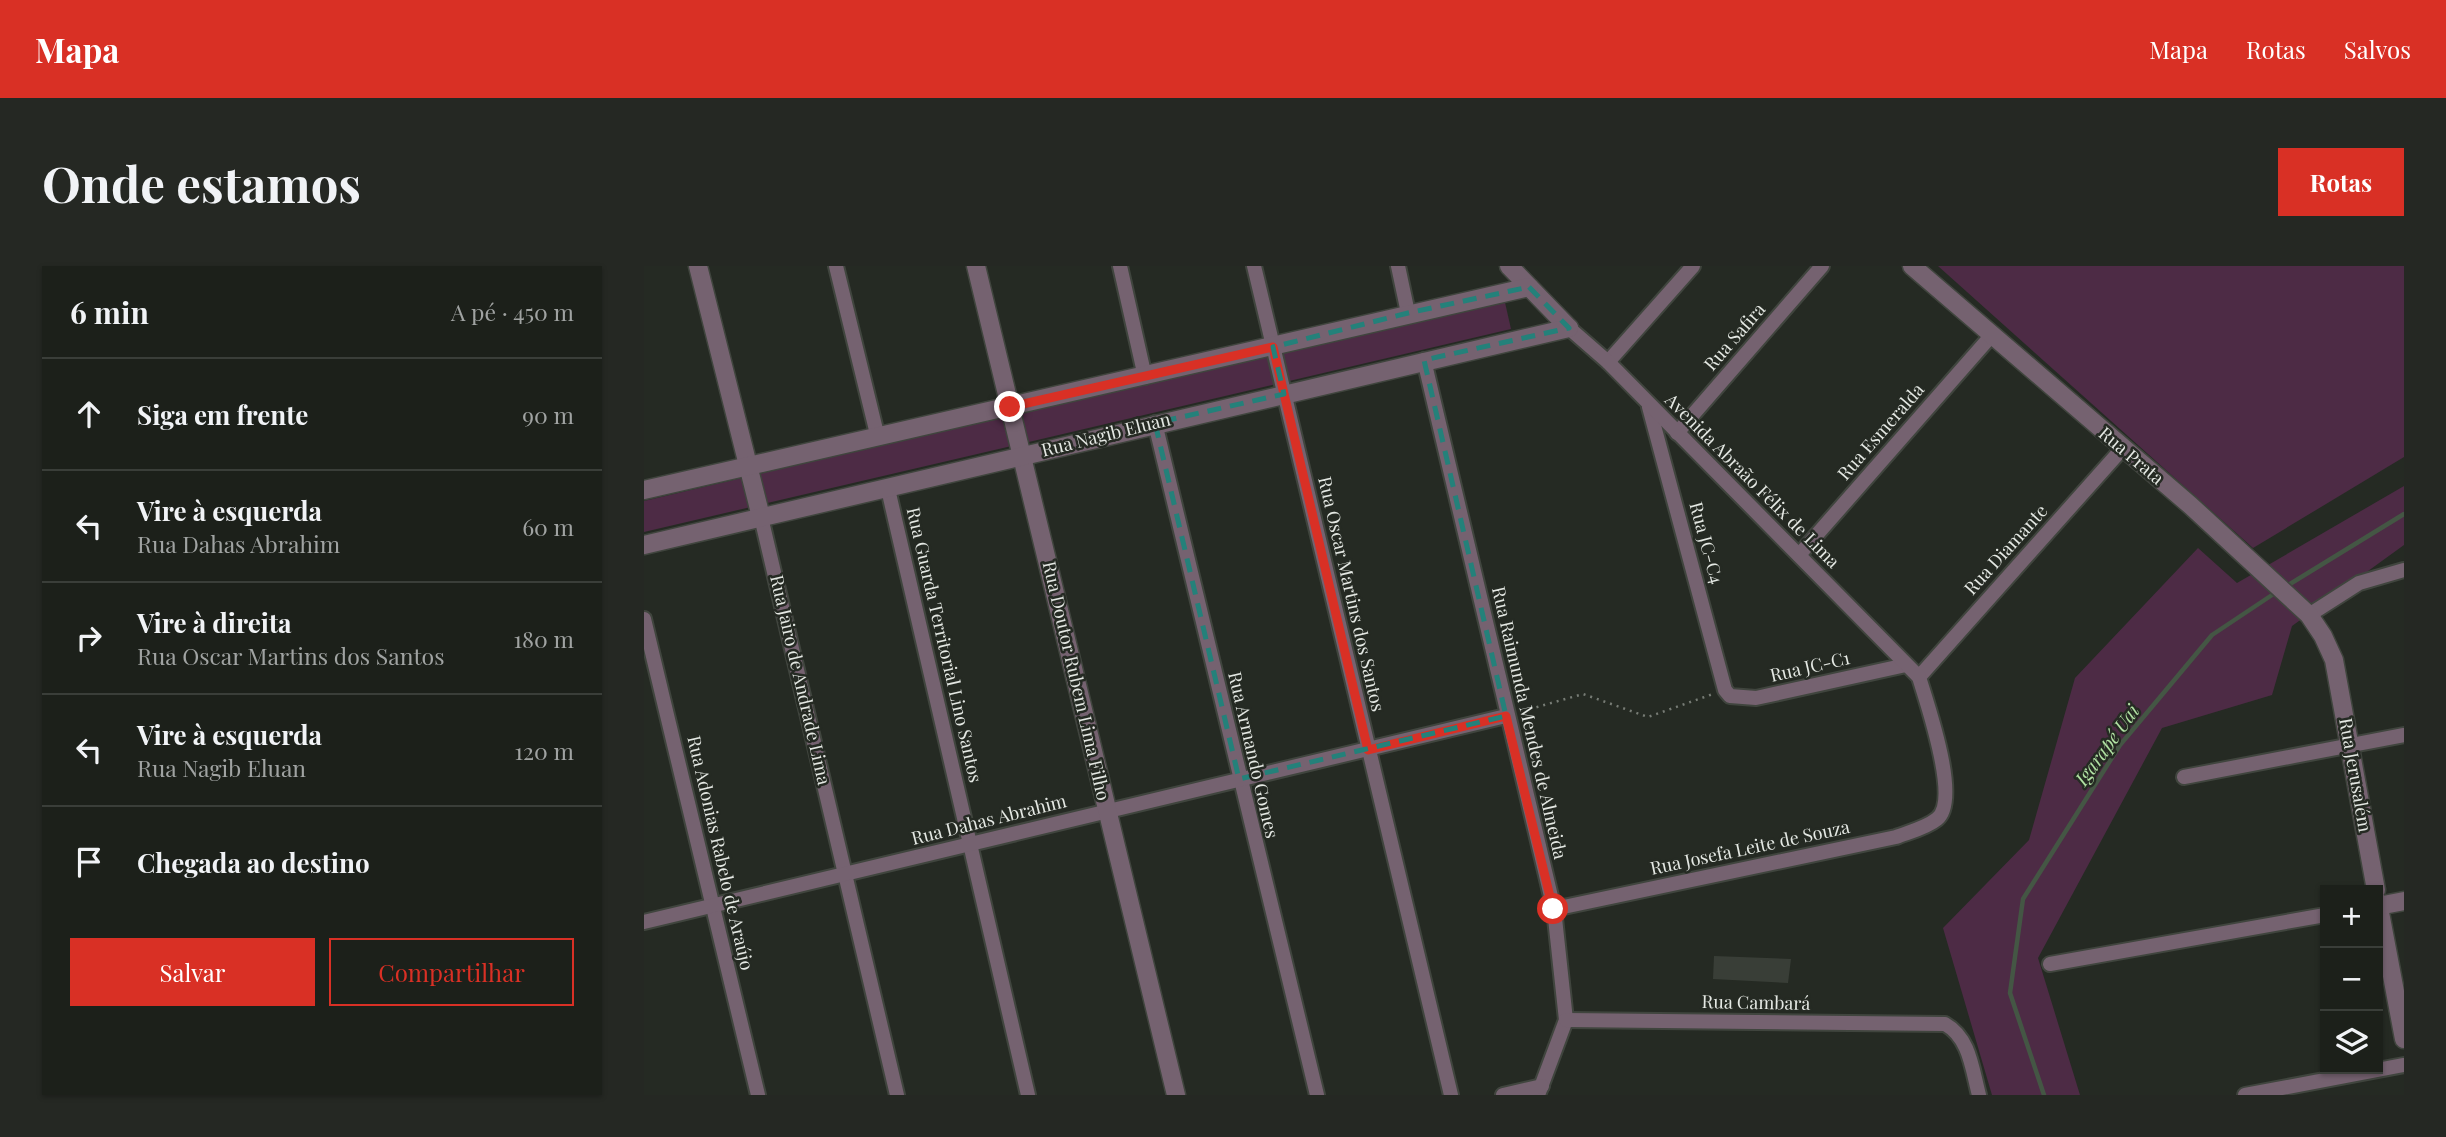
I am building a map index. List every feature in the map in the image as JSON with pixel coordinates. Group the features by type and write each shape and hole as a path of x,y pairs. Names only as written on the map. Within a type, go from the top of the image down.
{"street":[{"name":"Rua Jairo de Andrade Lima","path":"698,266 761,517 897,1095"},
{"path":"836,266 877,434"},
{"name":"Rua Doutor Rubem Lima Filho","path":"976,266 1176,1095"},
{"path":"1120,266 1145,377"},
{"name":"Rua Oscar Martins dos Santos","path":"1255,266 1283,394 1451,1095"},
{"path":"1398,266 1408,313"},
{"path":"1509,266 1569,327"},
{"path":"1608,362 1693,266"},
{"name":"Rua Safira","path":"1677,433 1822,266"},
{"name":"Rua Prata","path":"1912,266 2190,505 2289,596 2309,615 2334,660"},
{"path":"644,490 877,434 1145,377 1408,313 1529,287"},
{"name":"Avenida Abraão Félix de Lima","path":"1569,327 1608,362 1919,677"},
{"name":"Rua Nagib Eluan","path":"644,545 1569,327"},
{"name":"Rua Esmeralda","path":"1799,555 1991,336"},
{"name":"Rua Raimunda Mendes de Almeida","path":"1424,360 1553,909 1566,1020 1540,1090"},
{"name":"Rua JC-C4","path":"1649,405 1725,690"},
{"name":"Rua Armando Gomes","path":"1155,423 1317,1095"},
{"name":"Rua Diamante","path":"1919,677 2122,449"},
{"name":"Rua Guarda Territorial Lino Santos","path":"888,489 1028,1095"},
{"path":"2309,615 2359,583 2404,570"},
{"name":"Rua Adonias Rabelo de Araújo","path":"644,619 758,1095"},
{"name":"Rua Jerusalém","path":"2334,660 2375,885"},
{"name":"Rua JC-C1","path":"1725,690 1730,696 1740,699 1756,698 1906,665"},
{"name":"Rua Josefa Leite de Souza","path":"1553,909 1896,837 1938,818 1945,806 1937,740 1919,677"},
{"name":"Rua Dahas Abrahim","path":"644,922 1506,716"},
{"path":"2184,778 2404,735"},
{"path":"2383,904 2404,901"},
{"path":"2050,964 2320,916"},
{"path":"2383,931 2404,1039"},
{"name":"Rua Cambará","path":"1566,1020 1945,1024 1958,1031 1966,1047 1979,1095"},
{"path":"2245,1095 2404,1065"},
{"path":"1503,1095 1540,1090"}],"path":[{"path":"1506,716 1583,694 1648,717 1725,690"}],"highlighted area":[{"path":"1529,287 1569,328 1424,360 1506,716 1239,779 1155,423 1284,394 1273,347 1408,313"}],"shaded area":[{"path":"1938,266 2404,266 2404,457 2253,548"},
{"path":"1504,298 1511,329 644,532 644,501"},
{"path":"2404,486 2404,545 2292,626 2272,695 2162,728 2038,958 2080,1095 1992,1095 1943,928 2029,840 2075,678 2198,548 2237,583"}],"building":[{"path":"1714,956 1791,959 1788,983 1713,979"}],"waterway":[{"name":"Igarapé Uai","path":"2285,587 2404,514"},
{"name":"Igarapé Uai","path":"2044,1095 2010,993 2023,899 2120,745 2212,635 2278,591"}],"route":[{"path":"1010,407 1273,347 1368,750 1506,716 1553,909"}]}
